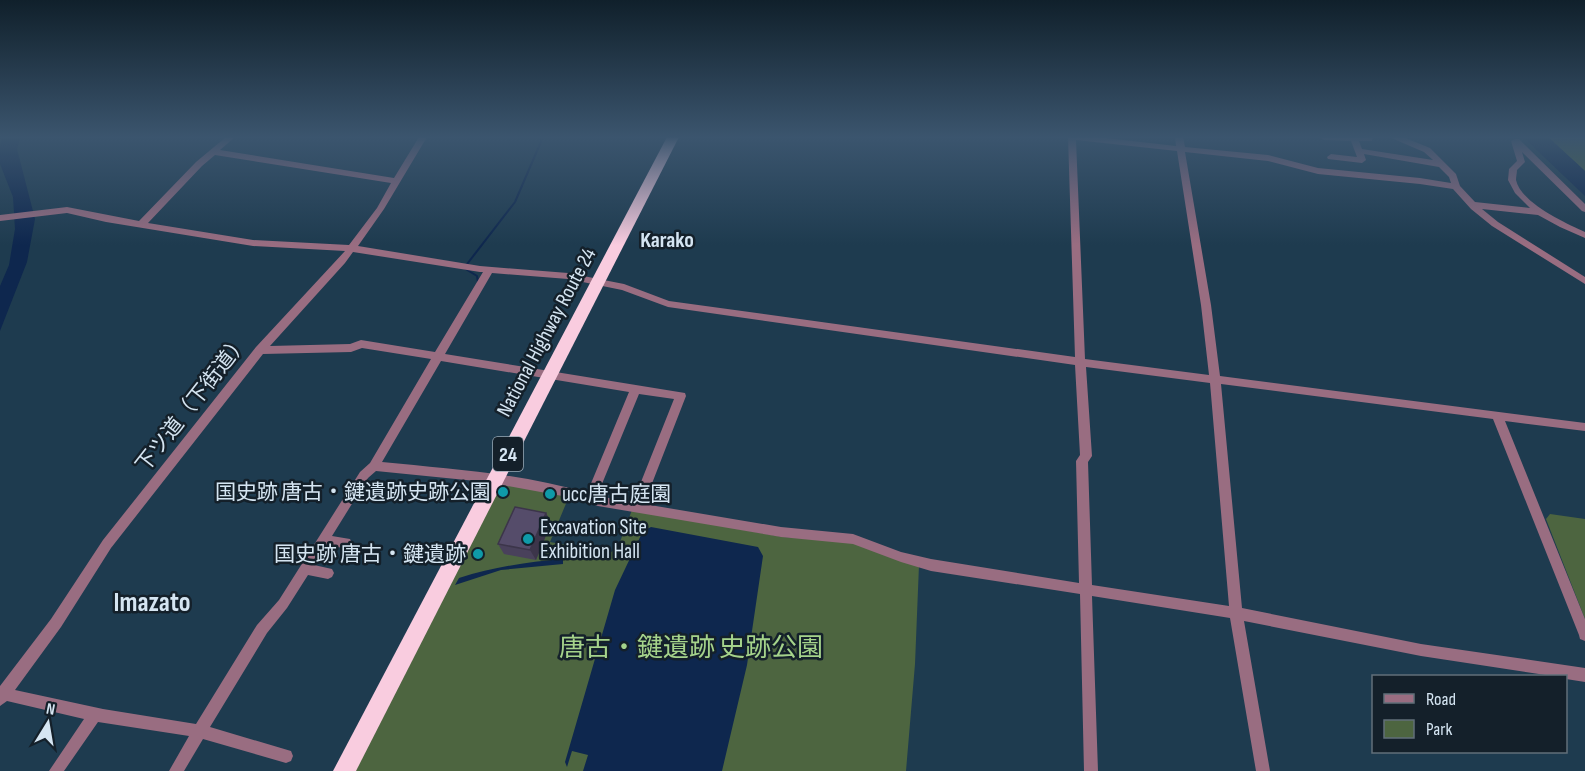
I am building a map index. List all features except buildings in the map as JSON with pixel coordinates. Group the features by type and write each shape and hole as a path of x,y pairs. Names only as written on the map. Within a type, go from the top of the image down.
{"highway":[{"name":"National Highway Route 24","path":"344,771 654,173"}],"street":[{"path":"142,224 190,173"},
{"path":"342,173 396,182"},
{"name":"下ツ道（下街道）","path":"1,696 56,623 106,544 260,350 352,248 401,173"},
{"path":"1073,173 1086,456 1082,461 1091,771"},
{"path":"1184,173 1206,305 1215,378 1236,613 1263,771"},
{"path":"1337,173 1456,187"},
{"path":"1449,173 1453,176 1456,187 1472,205 1495,224 1585,281"},
{"path":"1513,173 1512,180 1522,196 1538,212 1552,221 1585,235"},
{"path":"1548,173 1585,209"},
{"path":"1472,205 1538,212"},
{"path":"0,218 67,210 106,219 253,243 352,248 489,270 538,273 598,281 624,286 668,304 700,309 1498,418 1585,427"},
{"path":"176,771 262,629 275,615 364,475 374,466 434,355 489,270"},
{"path":"260,350 351,348 361,344 681,396 637,507"},
{"path":"590,498 636,389"},
{"path":"1498,418 1585,636"},
{"path":"374,466 494,479 637,507 801,535 853,538 901,556 931,564 1236,613 1421,650 1585,675"},
{"path":"324,540 345,543"},
{"path":"306,568 328,573"},
{"path":"1,696 199,731 286,756"},
{"path":"56,771 94,714"}],"green space":[{"name":"唐古・鍵遺跡 史跡公園","path":"500,484 570,494 550,542 610,553 618,547 632,510 783,537 852,541 919,565 915,664 906,771 353,771"},
{"path":"1550,514 1585,519 1585,619 1546,519"}],"water":[{"path":"4,173 23,173 35,219 27,262 0,331 0,286 9,265 15,229 13,197"},
{"path":"1561,173 1585,173 1585,196"},
{"path":"651,527 758,547 763,556 747,665 722,771 583,771 588,755 572,751 567,767 565,762 615,590 643,531"},
{"path":"563,559 563,564 501,570 455,585 459,578 485,571 524,563"}],"waterway":[{"path":"478,282 477,276 464,268 515,202 528,173"}],"place":[{"name":"国史跡 唐古・鍵遺跡史跡公園","path":"503,492"},
{"name":"ucc唐古庭園","path":"550,494"},
{"name":"Excavation Site Exhibition Hall","path":"528,539"},
{"name":"国史跡 唐古・鍵遺跡","path":"478,554"}],"district":[{"name":"Karako","path":"667,239"},
{"name":"Imazato","path":"152,602"}]}
